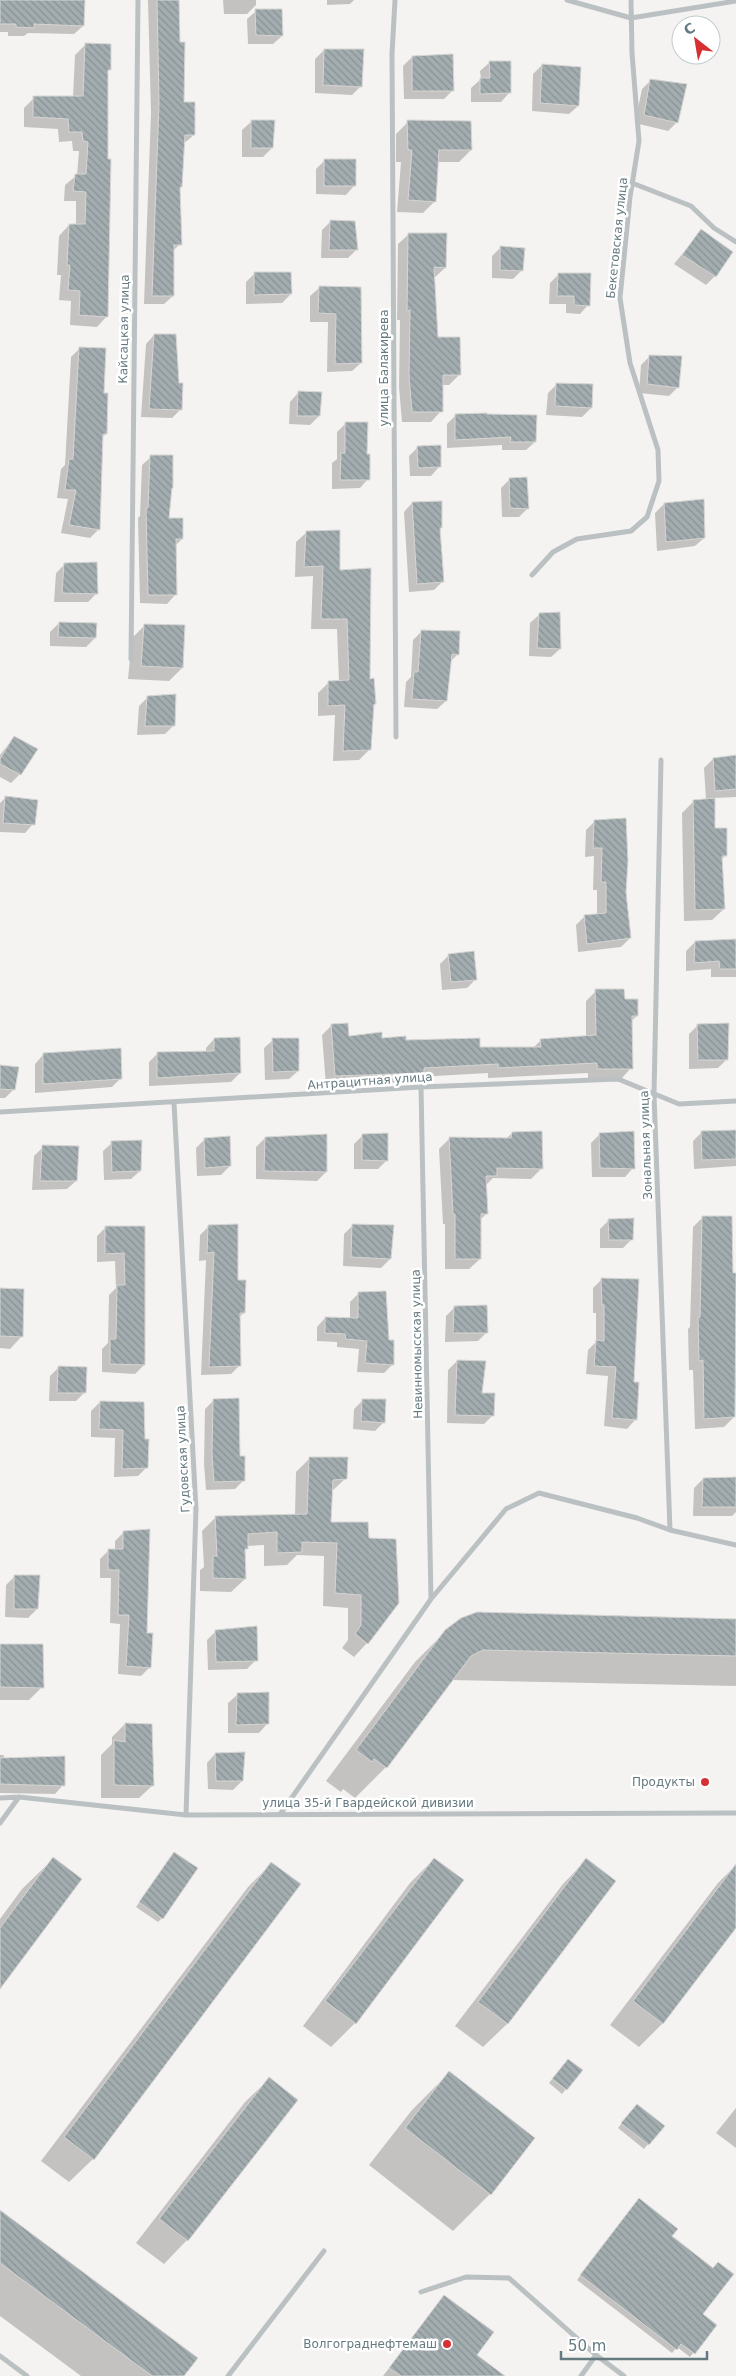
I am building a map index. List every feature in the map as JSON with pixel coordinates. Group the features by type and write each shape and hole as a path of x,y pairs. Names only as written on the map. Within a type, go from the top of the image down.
{"street":[{"name":"Кайсацкая улица","path":"131,659 138,0"},
{"name":"улица Балакирева","path":"395,0 392,54 396,737"},
{"path":"567,0 630,18 736,1"},
{"name":"Бекетовская улица","path":"532,575 553,552 577,539 631,531 647,517 659,481 658,450 630,362 620,298 632,184 639,141 630,18 631,0"},
{"path":"632,184 691,206 714,228 736,242"},
{"name":"Зональная улица","path":"661,760 654,1094 670,1530"},
{"name":"Антрацитная улица","path":"0,1112 421,1087 618,1079 679,1104 736,1101"},
{"name":"Невинномысская улица","path":"421,1087 431,1599"},
{"name":"Гудовская улица","path":"174,1103 196,1509 186,1815"},
{"path":"281,1813 431,1599 506,1509 539,1493 637,1518 670,1530 736,1545"},
{"path":"0,1823 19,1797"},
{"name":"улица 35-й Гвардейской дивизии","path":"0,1798 19,1797 186,1815 736,1812"},
{"path":"228,2376 324,2251"},
{"path":"421,2292 466,2277 509,2278 596,2356 624,2376"},
{"path":"0,2356 27,2376"},
{"path":"581,2376 596,2356"}],"building":[{"path":"0,0 85,0 84,26 34,24 34,28 16,27 16,24 0,24"},
{"path":"157,0 179,0 180,42 185,42 184,102 195,102 195,135 185,135 182,187 180,187 182,245 174,245 174,296 152,296 159,103"},
{"path":"255,9 282,9 283,36 256,35"},
{"path":"85,43 111,44 111,70 108,70 108,159 111,159 108,317 79,315 80,291 68,290 70,265 67,265 69,224 85,224 86,192 73,191 75,174 86,174 88,142 83,141 82,132 69,132 68,119 33,117 33,96 83,96"},
{"path":"324,49 364,49 362,87 323,85"},
{"path":"453,54 454,91 412,91 412,56"},
{"path":"489,61 511,61 511,93 480,94 480,78 490,78"},
{"path":"542,64 581,67 579,106 540,103"},
{"path":"650,79 687,84 678,123 644,115"},
{"path":"251,120 275,120 273,148 251,148"},
{"path":"407,120 471,121 472,150 439,150 436,202 408,200 412,150 408,150"},
{"path":"324,159 356,159 356,186 324,186"},
{"path":"330,220 355,221 358,250 329,250"},
{"path":"701,229 733,252 716,277 682,255"},
{"path":"408,233 447,233 446,268 434,267 438,337 460,337 461,375 443,375 443,412 412,412 409,376 410,310 407,311"},
{"path":"500,246 525,248 523,271 500,270"},
{"path":"254,272 291,272 292,294 254,295"},
{"path":"558,273 591,273 590,306 574,305 574,296 557,296"},
{"path":"319,286 361,287 362,363 335,364 336,314 318,313"},
{"path":"154,334 176,334 179,383 183,383 182,410 149,409"},
{"path":"79,347 106,348 104,393 108,393 107,434 103,434 100,530 69,525 76,490 65,490 69,459 73,459"},
{"path":"649,355 682,356 679,388 647,384"},
{"path":"556,383 593,384 592,408 555,406"},
{"path":"298,391 322,392 320,416 297,416"},
{"path":"455,414 537,415 536,442 510,442 511,437 455,440"},
{"path":"345,422 368,422 367,454 370,454 370,480 340,480 341,453 345,453"},
{"path":"441,445 441,467 418,468 417,446"},
{"path":"150,455 173,455 173,488 169,518 183,518 183,539 176,539 177,595 148,595 146,508 148,508"},
{"path":"527,477 529,509 510,508 509,478"},
{"path":"704,499 705,538 666,542 664,503"},
{"path":"442,501 442,528 440,528 444,582 417,584 412,502"},
{"path":"340,530 340,570 371,568 370,679 374,678 376,704 374,704 371,750 343,751 345,705 328,706 328,681 349,680 347,619 321,619 323,566 304,567 306,531"},
{"path":"97,562 98,594 62,593 64,563"},
{"path":"560,612 561,649 537,648 539,613"},
{"path":"59,622 97,623 96,638 58,637"},
{"path":"144,624 185,625 183,668 141,666"},
{"path":"421,630 460,631 459,655 452,654 447,701 412,699 414,672 418,672"},
{"path":"176,694 175,726 145,726 147,696"},
{"path":"14,736 38,749 21,775 0,764 0,759"},
{"path":"736,755 736,789 715,791 713,758"},
{"path":"5,796 38,800 35,825 3,823"},
{"path":"715,798 715,828 727,828 727,856 722,856 725,909 695,910 693,800"},
{"path":"626,818 628,861 626,892 631,938 587,944 584,915 606,913 606,882 601,882 602,848 593,848 594,820"},
{"path":"736,939 736,969 720,969 719,961 694,963 695,941"},
{"path":"474,951 477,980 451,982 448,954"},
{"path":"595,989 624,989 625,999 638,999 638,1016 632,1016 633,1069 597,1069 597,1063 498,1068 498,1064 424,1068 424,1073 335,1076 331,1024 348,1023 349,1036 382,1032 382,1038 406,1036 406,1040 480,1038 480,1047 541,1047 540,1039 596,1035"},
{"path":"729,1023 728,1060 698,1060 697,1024"},
{"path":"240,1037 241,1073 157,1078 157,1052 214,1051 214,1038"},
{"path":"272,1038 299,1038 299,1071 273,1072"},
{"path":"121,1048 122,1079 43,1084 43,1053"},
{"path":"0,1065 19,1067 15,1090 0,1089"},
{"path":"736,1130 736,1159 702,1160 701,1131"},
{"path":"542,1131 543,1169 497,1168 497,1176 486,1176 488,1214 481,1214 481,1259 455,1259 455,1214 453,1214 449,1137 511,1138 512,1132"},
{"path":"634,1131 635,1169 600,1168 599,1133"},
{"path":"388,1133 388,1161 362,1160 362,1134"},
{"path":"327,1134 327,1172 264,1171 265,1137"},
{"path":"230,1136 231,1166 205,1168 204,1138"},
{"path":"142,1140 141,1171 112,1172 111,1141"},
{"path":"42,1145 79,1146 77,1181 40,1181"},
{"path":"702,1216 732,1216 733,1273 736,1273 735,1417 704,1419 703,1360 699,1361 698,1317 700,1317"},
{"path":"634,1218 633,1240 609,1240 608,1219"},
{"path":"238,1224 238,1280 246,1280 245,1313 240,1313 241,1366 209,1367 214,1252 207,1253 208,1225"},
{"path":"352,1224 394,1225 391,1259 351,1257"},
{"path":"105,1226 145,1226 145,1365 110,1364 110,1339 116,1339 117,1285 125,1285 124,1253 105,1254"},
{"path":"601,1278 639,1279 634,1382 639,1382 637,1420 612,1418 616,1367 594,1366 596,1340 604,1341 604,1305 602,1305"},
{"path":"0,1288 24,1289 23,1337 0,1336"},
{"path":"386,1291 389,1340 394,1340 394,1365 365,1363 367,1341 346,1339 345,1334 325,1333 325,1317 358,1318 358,1292"},
{"path":"487,1305 488,1333 453,1333 454,1306"},
{"path":"457,1360 486,1361 482,1393 495,1393 494,1416 455,1415"},
{"path":"58,1366 87,1367 86,1393 57,1393"},
{"path":"239,1398 240,1456 245,1456 245,1481 214,1482 212,1454 213,1399"},
{"path":"362,1399 386,1399 385,1423 361,1421"},
{"path":"100,1401 144,1402 145,1439 149,1439 148,1468 122,1469 123,1430 99,1429"},
{"path":"309,1457 348,1457 347,1479 333,1480 331,1522 368,1522 369,1538 396,1539 399,1603 368,1644 355,1634 361,1625 361,1595 335,1593 337,1543 302,1542 302,1552 277,1553 277,1532 248,1534 248,1549 245,1549 246,1579 213,1578 213,1556 217,1556 215,1516 307,1514"},
{"path":"736,1477 736,1507 702,1507 703,1478"},
{"path":"150,1529 147,1633 153,1633 151,1668 126,1666 129,1615 118,1615 119,1570 108,1570 108,1549 123,1549 123,1531"},
{"path":"14,1575 40,1575 38,1609 14,1609"},
{"path":"477,1612 736,1619 736,1656 483,1650 471,1656 387,1768 374,1759 372,1762 356,1750 445,1630 461,1618"},
{"path":"257,1626 258,1661 216,1662 215,1630"},
{"path":"0,1644 43,1644 44,1688 0,1687"},
{"path":"269,1692 269,1724 236,1725 237,1693"},
{"path":"125,1723 152,1724 154,1786 114,1785 114,1740 125,1742"},
{"path":"245,1752 243,1781 216,1781 215,1753"},
{"path":"65,1756 65,1786 0,1784 0,1758"},
{"path":"174,1852 198,1868 163,1919 139,1902"},
{"path":"53,1857 82,1879 0,1989 0,1928"},
{"path":"434,1858 464,1880 356,2024 325,2001"},
{"path":"586,1858 616,1881 508,2024 478,2002"},
{"path":"271,1862 301,1884 94,2160 64,2137"},
{"path":"736,1864 736,1928 663,2024 633,2001"},
{"path":"568,2059 583,2070 567,2090 552,2079"},
{"path":"449,2071 535,2138 491,2195 405,2128"},
{"path":"269,2077 298,2100 188,2241 159,2219"},
{"path":"637,2104 665,2126 649,2145 621,2123"},
{"path":"639,2198 678,2229 672,2236 713,2268 718,2262 734,2274 703,2314 717,2325 695,2354 681,2344 677,2350 580,2275"},
{"path":"0,2210 198,2358 184,2376 152,2376 0,2263"},
{"name":"Волгограднефтемаш","path":"444,2295 494,2332 477,2355 505,2376 401,2376 389,2368"}],"place":[{"name":"Продукты","path":"705,1782"},
{"name":"Волгограднефтемаш","path":"447,2344"}]}
